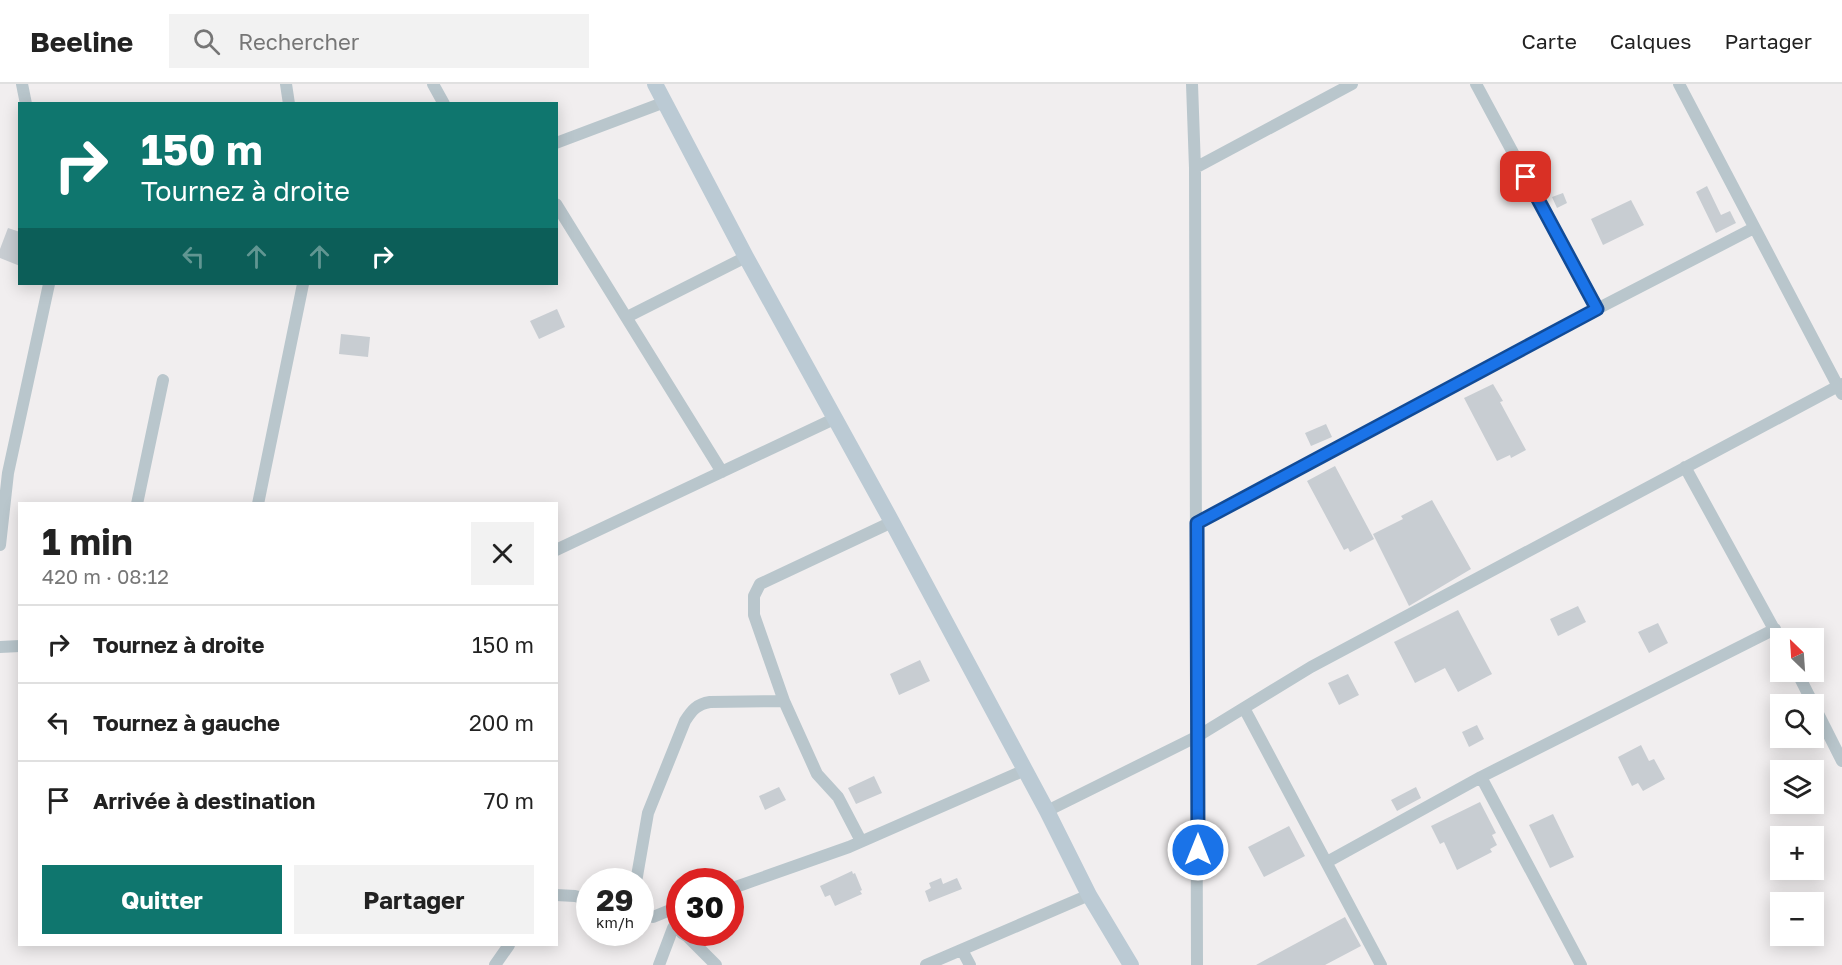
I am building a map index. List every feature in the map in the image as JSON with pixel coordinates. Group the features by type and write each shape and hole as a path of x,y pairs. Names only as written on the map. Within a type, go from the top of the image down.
{"street":[{"path":"22,84 26,102"},
{"path":"286,84 289,102"},
{"path":"433,84 443,102"},
{"path":"655,84 746,257 836,418 1047,811 1089,895 1131,965"},
{"path":"1192,84 1196,168 1197,965"},
{"path":"1196,168 1352,84"},
{"path":"1476,84 1597,309"},
{"path":"1047,811 1198,736 1311,667 1685,467 1841,388 1679,84"},
{"path":"558,142 665,102"},
{"path":"558,207 722,472"},
{"path":"1197,523 1597,309 1754,228"},
{"path":"627,317 746,257"},
{"path":"0,545 4,472 49,285"},
{"path":"258,502 303,285"},
{"path":"136,502 162,380"},
{"path":"558,549 836,418"},
{"path":"1685,467 1775,628"},
{"path":"861,841 838,797 817,774 784,701 754,615 754,596 760,584 892,522"},
{"path":"1327,862 1481,777 1770,638"},
{"path":"0,647 18,646"},
{"path":"1802,682 1842,760"},
{"path":"638,868 648,813 685,721 692,711 700,704 710,702 784,701"},
{"path":"1244,708 1382,965"},
{"path":"744,884 861,841 1025,770"},
{"path":"1481,777 1581,965"},
{"path":"558,895 576,896"},
{"path":"926,965 1089,895"},
{"path":"495,965 508,946"},
{"path":"659,965 670,946"},
{"path":"695,946 716,965"},
{"path":"962,950 970,965"}],"building":[{"path":"1707,186 1721,215 1730,211 1736,223 1716,233 1696,192"},
{"path":"1563,193 1567,203 1557,208 1552,197"},
{"path":"1631,200 1644,225 1603,245 1591,219"},
{"path":"8,228 18,231 18,265 0,258 0,249"},
{"path":"557,309 565,327 539,339 530,321"},
{"path":"341,334 370,337 368,357 339,354"},
{"path":"1493,384 1526,450 1511,458 1510,455 1497,461 1464,398"},
{"path":"1326,424 1332,437 1311,446 1305,433"},
{"path":"1335,466 1374,539 1350,552 1348,548 1344,550 1307,481"},
{"path":"1432,500 1471,569 1409,606 1373,534 1403,519 1401,516"},
{"path":"1578,606 1586,622 1558,636 1550,619"},
{"path":"1458,610 1492,674 1458,692 1445,668 1415,683 1394,642"},
{"path":"1658,623 1668,643 1649,653 1638,632"},
{"path":"920,660 930,681 899,695 890,674"},
{"path":"1348,674 1359,695 1339,705 1328,683"},
{"path":"1477,725 1484,739 1469,747 1462,732"},
{"path":"1641,745 1649,761 1654,759 1665,779 1643,791 1638,783 1632,786 1618,757"},
{"path":"874,776 882,793 856,804 848,788"},
{"path":"779,787 786,800 765,810 759,796"},
{"path":"1416,787 1421,798 1397,811 1391,800"},
{"path":"1480,802 1496,833 1492,835 1497,845 1490,849 1492,852 1457,870 1444,842 1440,844 1431,826"},
{"path":"1553,814 1574,857 1550,868 1529,825"},
{"path":"1289,826 1305,856 1264,877 1248,847"},
{"path":"852,871 853,874 855,873 862,894 835,906 830,895 825,897 820,886"},
{"path":"941,878 943,884 957,878 962,889 929,902 925,891 931,888 929,883"},
{"path":"1345,917 1361,946 1325,965 1256,965"}],"route":[{"path":"1198,850 1197,523 1597,309 1526,177"}]}
